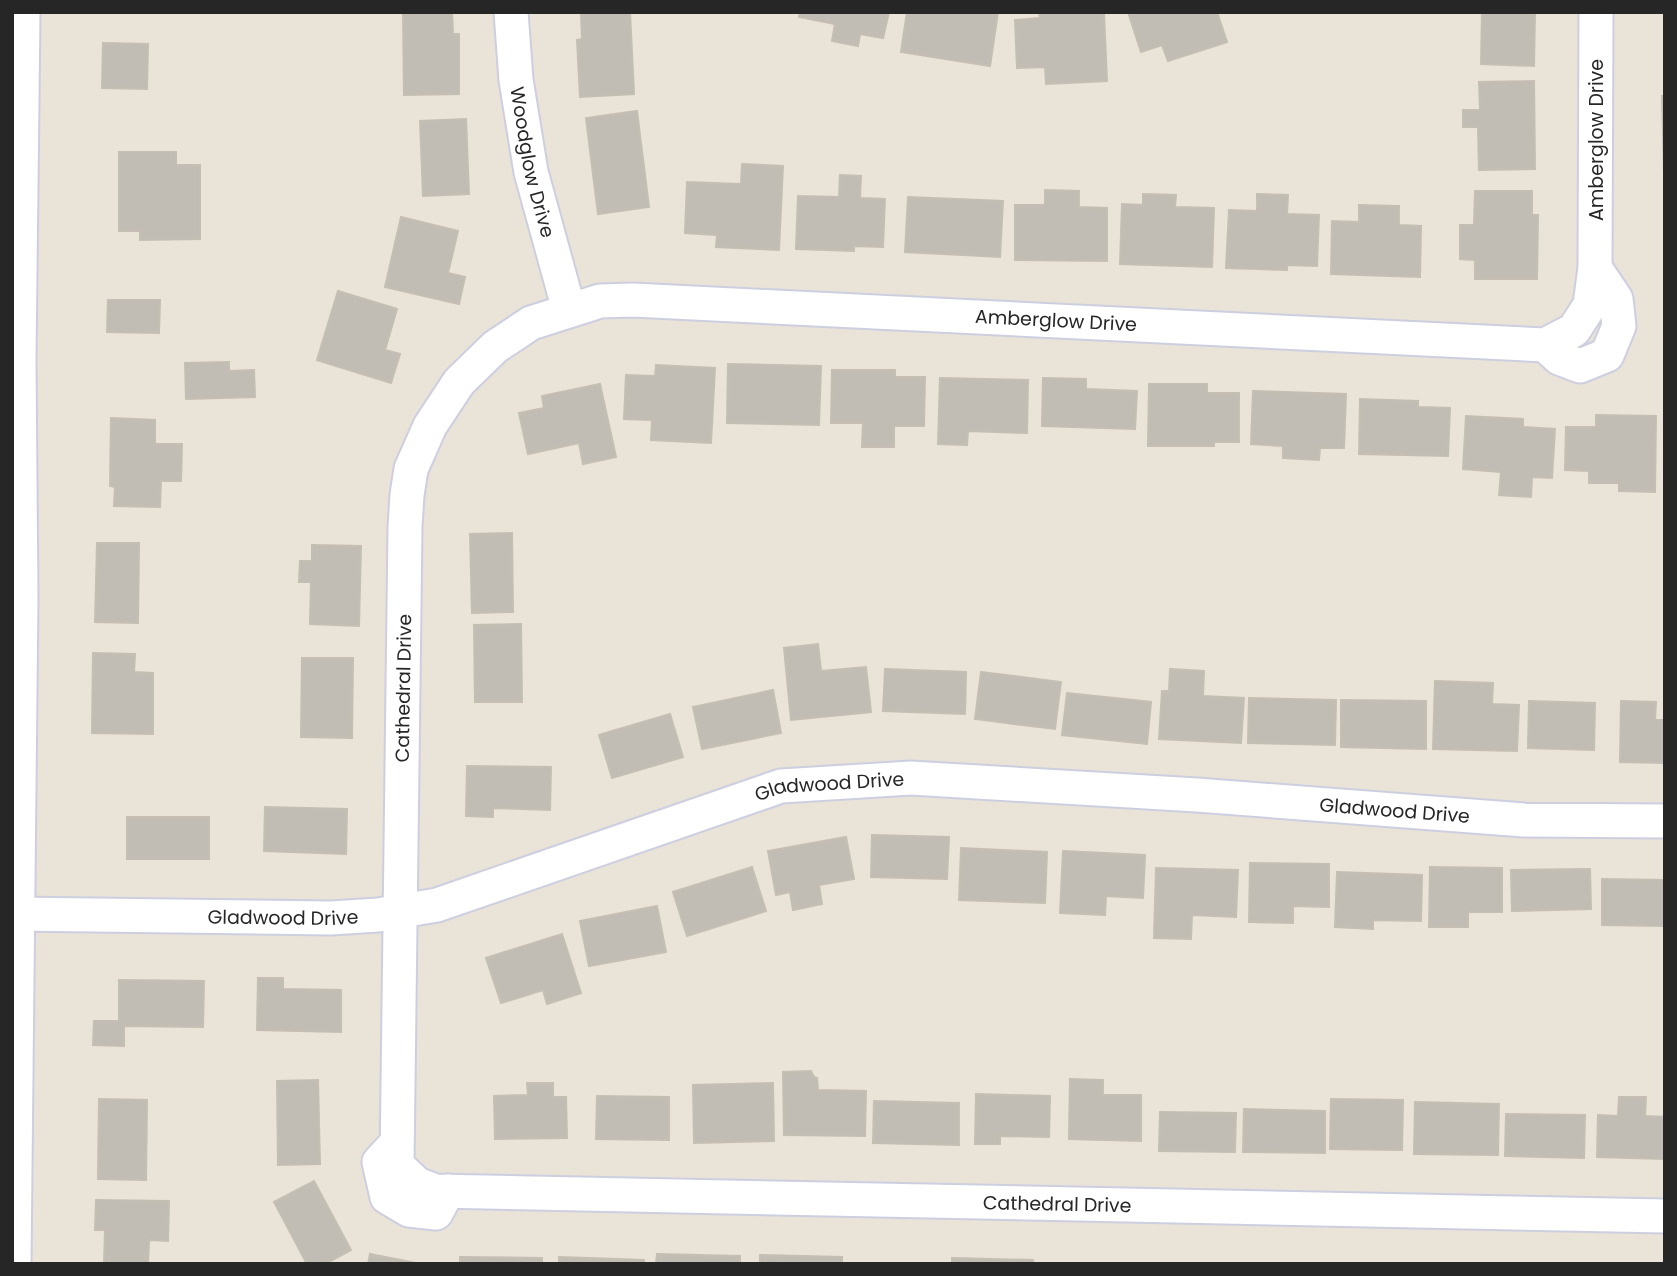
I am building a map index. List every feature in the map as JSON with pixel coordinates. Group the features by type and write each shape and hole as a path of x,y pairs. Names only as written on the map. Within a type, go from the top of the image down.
{"street":[{"path":"14,1264 15,914 21,598 19,360 23,12"},
{"name":"Woodglow Drive","path":"511,12 516,80 531,172 569,310"},
{"name":"Amberglow Drive","path":"569,310 600,301 633,300 1545,345 1574,330 1590,305 1595,268 1596,12"},
{"name":"Cathedral Drive","path":"569,310 531,323 495,347 458,382 430,426 411,470 405,527 397,1166 417,1184 435,1191 1665,1216"},
{"name":"Gladwood Drive","path":"15,914 331,918 401,912 437,905 781,786 911,778 1197,795 1524,820 1665,821"}],"building":[{"path":"403,12 452,12 453,34 459,34 459,94 404,95"},
{"path":"581,12 630,12 634,94 580,97 577,40 582,39"},
{"path":"800,12 889,12 883,38 860,34 858,46 832,41 835,24 799,17"},
{"path":"907,12 998,12 990,66 901,52"},
{"path":"1039,12 1104,12 1107,81 1046,84 1045,67 1017,68 1015,20 1040,18"},
{"path":"1128,12 1217,12 1227,42 1168,61 1162,45 1141,52"},
{"path":"1482,12 1535,12 1534,66 1481,64"},
{"path":"103,43 148,44 147,89 102,88"},
{"path":"1534,81 1535,169 1479,170 1478,127 1463,127 1463,110 1480,110 1479,82"},
{"path":"1662,96 1665,96 1664,171"},
{"path":"637,111 649,207 598,214 586,118"},
{"path":"466,119 469,194 423,196 420,121"},
{"path":"119,152 176,152 176,165 200,165 200,239 140,240 140,231 119,231"},
{"path":"742,164 783,166 779,250 716,247 717,235 685,233 687,182 741,184"},
{"path":"840,175 861,176 860,198 885,199 883,247 854,246 854,251 796,249 798,196 839,197"},
{"path":"1045,190 1079,191 1079,207 1107,208 1107,261 1015,260 1015,205 1045,205"},
{"path":"1475,191 1532,191 1532,215 1538,215 1537,279 1475,279 1475,260 1460,259 1460,225 1474,225"},
{"path":"1143,194 1176,195 1175,207 1214,208 1212,267 1120,264 1122,204 1143,205"},
{"path":"1257,194 1288,195 1287,214 1319,215 1317,266 1287,265 1287,270 1226,268 1229,210 1257,211"},
{"path":"908,197 1003,201 1000,257 905,252"},
{"path":"1359,205 1399,206 1399,225 1421,226 1420,277 1331,274 1332,221 1359,222"},
{"path":"401,217 458,231 448,273 465,277 459,304 385,287"},
{"path":"338,291 397,309 385,350 400,354 391,383 317,360"},
{"path":"108,300 160,300 159,333 107,332"},
{"path":"229,362 229,371 254,370 255,397 186,399 185,363"},
{"path":"728,364 821,366 819,425 727,423"},
{"path":"656,365 715,368 711,443 651,440 652,420 624,419 626,375 655,376"},
{"path":"832,370 895,370 895,377 925,377 924,426 894,426 894,447 862,447 863,423 831,423"},
{"path":"940,378 1028,380 1027,433 968,431 967,445 938,444"},
{"path":"1043,378 1086,379 1086,389 1137,391 1135,429 1042,426"},
{"path":"600,384 616,457 583,464 579,443 528,454 519,413 544,408 542,396"},
{"path":"1149,384 1207,384 1207,393 1239,393 1239,442 1214,442 1214,446 1148,446"},
{"path":"1253,391 1346,394 1344,448 1320,448 1319,460 1283,458 1283,446 1251,444"},
{"path":"1360,399 1418,401 1418,407 1450,408 1448,456 1359,454"},
{"path":"1596,415 1656,416 1655,492 1619,491 1619,483 1589,483 1589,471 1565,470 1566,427 1596,427"},
{"path":"1466,416 1523,419 1523,427 1555,429 1552,478 1532,477 1531,497 1499,495 1501,472 1463,469"},
{"path":"111,418 155,420 155,444 182,444 181,481 161,481 160,507 114,506 115,487 110,486"},
{"path":"512,533 513,612 472,613 470,534"},
{"path":"97,543 139,543 138,623 95,622"},
{"path":"312,545 361,546 359,626 310,624 311,582 299,582 300,561 312,561"},
{"path":"521,624 522,702 475,702 474,625"},
{"path":"818,644 821,671 866,667 871,712 791,720 784,648"},
{"path":"93,653 135,654 134,672 153,673 153,734 92,733"},
{"path":"302,658 353,658 352,738 301,737"},
{"path":"885,669 966,672 965,714 883,711"},
{"path":"1170,669 1204,671 1203,696 1244,698 1241,743 1159,739 1162,691 1169,691"},
{"path":"981,672 1061,682 1055,729 975,719"},
{"path":"1435,681 1493,683 1492,704 1519,705 1517,751 1433,749"},
{"path":"773,690 781,733 702,749 693,707"},
{"path":"1067,693 1151,702 1147,744 1062,735"},
{"path":"1249,698 1336,700 1335,745 1248,743"},
{"path":"1341,700 1426,701 1426,749 1341,747"},
{"path":"1529,701 1595,703 1594,750 1528,748"},
{"path":"1621,701 1656,702 1655,720 1665,720 1665,763 1620,762"},
{"path":"670,714 683,757 612,778 599,735"},
{"path":"467,766 551,767 550,810 493,808 493,817 466,816"},
{"path":"265,807 347,809 346,854 264,851"},
{"path":"127,817 209,817 209,859 127,859"},
{"path":"872,835 949,837 947,879 871,877"},
{"path":"846,837 854,879 819,885 822,904 793,910 790,892 776,895 768,851"},
{"path":"961,848 1047,852 1045,903 959,900"},
{"path":"1063,851 1145,855 1143,898 1106,896 1105,915 1060,913"},
{"path":"1250,863 1329,864 1329,907 1293,906 1293,923 1249,922"},
{"path":"752,867 766,911 687,936 673,892"},
{"path":"1430,867 1502,868 1502,912 1468,912 1468,927 1429,927"},
{"path":"1156,868 1238,870 1236,917 1192,915 1191,939 1154,938"},
{"path":"1590,869 1591,909 1512,911 1511,870"},
{"path":"1337,872 1422,875 1421,921 1373,920 1373,929 1335,927"},
{"path":"1602,879 1665,880 1665,926 1602,925"},
{"path":"657,906 666,952 589,966 580,921"},
{"path":"562,934 581,993 547,1004 543,990 501,1003 486,958"},
{"path":"258,978 283,978 283,989 341,990 341,1032 257,1030"},
{"path":"119,980 204,981 203,1027 124,1026 124,1046 93,1045 94,1021 119,1021"},
{"path":"811,1071 817,1078 818,1090 866,1091 865,1136 784,1135 783,1072"},
{"path":"1070,1079 1103,1080 1103,1095 1141,1095 1141,1141 1069,1139"},
{"path":"318,1080 320,1164 278,1165 277,1081"},
{"path":"527,1083 553,1083 553,1097 566,1097 567,1138 495,1139 494,1096 528,1095"},
{"path":"773,1083 774,1141 694,1143 693,1085"},
{"path":"976,1094 1050,1096 1049,1137 1000,1136 1000,1144 975,1144"},
{"path":"597,1096 669,1097 669,1140 596,1139"},
{"path":"1619,1097 1646,1097 1645,1116 1665,1117 1665,1159 1597,1157 1598,1115 1618,1116"},
{"path":"99,1099 147,1100 146,1180 98,1179"},
{"path":"1331,1099 1403,1100 1402,1150 1330,1149"},
{"path":"874,1101 959,1103 959,1145 873,1143"},
{"path":"1415,1102 1499,1104 1498,1155 1414,1154"},
{"path":"1244,1109 1325,1111 1325,1153 1243,1152"},
{"path":"1160,1112 1236,1113 1235,1152 1159,1151"},
{"path":"1506,1114 1585,1115 1584,1158 1505,1156"},
{"path":"314,1181 351,1250 325,1264 307,1264 274,1202"},
{"path":"96,1200 169,1201 168,1241 149,1240 148,1264 104,1264 105,1230 95,1230"},
{"path":"370,1254 421,1264 368,1264"},
{"path":"657,1254 740,1256 740,1264 656,1264"},
{"path":"760,1255 842,1257 842,1264 760,1264"},
{"path":"460,1257 542,1258 542,1264 460,1264"},
{"path":"559,1257 644,1260 644,1264 559,1264"},
{"path":"952,1258 1033,1260 1033,1264 952,1264"}]}
